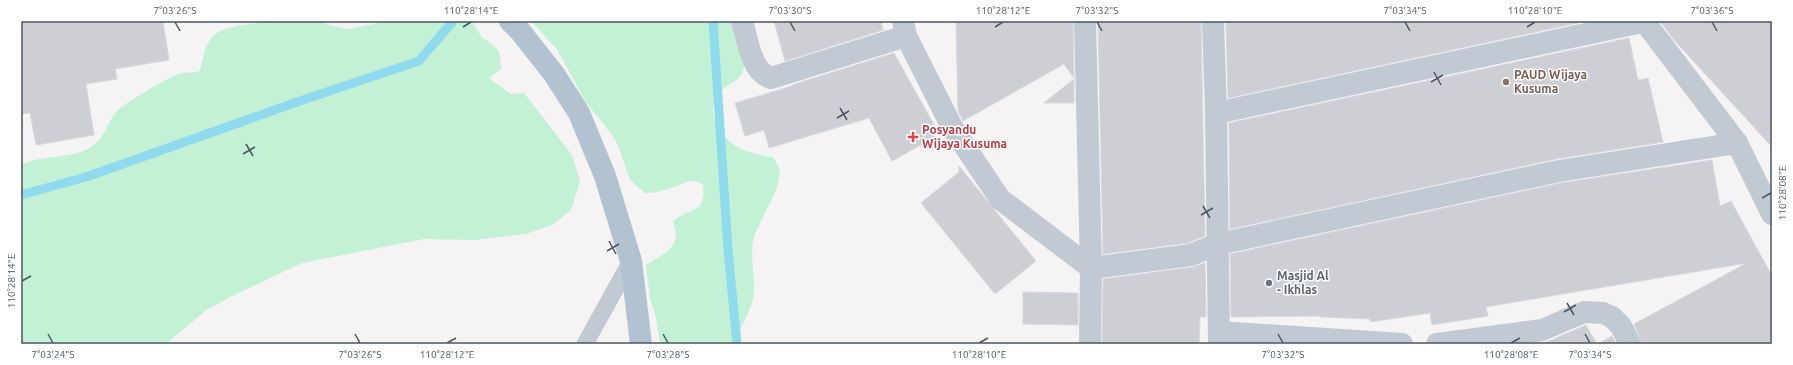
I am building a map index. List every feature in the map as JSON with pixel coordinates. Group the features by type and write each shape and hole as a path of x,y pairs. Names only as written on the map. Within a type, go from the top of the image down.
{"main road":[{"path":"510,21 520,31 554,74 579,113 605,176 630,261 641,344"}],"street":[{"path":"742,21 756,66 766,76 771,78 904,28 952,127 1000,199 1091,268 1191,255 1218,244 1559,171 1737,143"},
{"path":"1085,21 1091,268 1090,344"},
{"path":"1213,21 1216,113 1219,338 1402,344"},
{"path":"1216,113 1645,21 1737,143 1772,214"},
{"path":"1437,344 1543,337 1584,312 1603,313 1612,317 1621,326 1630,344"}],"lane":[{"path":"585,344 630,261"}],"green space":[{"path":"264,21 323,21 328,25 348,29 389,21 472,21 482,38 498,50 500,56 501,69 489,78 511,94 524,93 572,155 580,181 571,210 552,225 526,234 474,240 424,239 302,263 228,298 205,311 166,344 21,344 21,165 39,159 68,155 86,150 98,141 116,112 127,103 173,76 182,73 200,71 207,44 216,34 231,27"},
{"path":"531,21 734,21 743,52 743,71 736,80 721,92 713,106 713,114 718,126 726,138 736,146 749,152 774,158 779,169 779,176 778,185 755,233 752,254 754,287 753,300 733,344 660,344 656,318 650,298 646,265 665,253 674,243 676,238 673,222 678,217 694,210 699,206 702,202 703,185 699,182 691,181 661,191 645,193 630,180 618,145 610,132 585,101 557,49"}],"building":[{"path":"21,21 163,21 169,60 115,69 117,79 86,84 94,135 36,145 30,113 21,114"},
{"path":"774,21 881,21 883,30 785,61"},
{"path":"956,21 1073,21 1074,78 1064,64 963,121 958,111"},
{"path":"1098,21 1201,21 1205,236 1188,243 1103,254"},
{"path":"1226,21 1587,21 1228,98"},
{"path":"1660,21 1772,21 1772,147 1674,40"},
{"path":"1629,38 1638,80 1648,78 1663,142 1556,159 1230,229 1229,123"},
{"path":"894,53 934,125 925,125 935,137 892,161 869,118 769,148 764,130 745,136 735,103"},
{"path":"1074,79 1074,103 1044,103"},
{"path":"1712,160 1720,206 1731,201 1772,276 1772,344 1642,344 1634,324 1747,263 1486,307 1488,316 1432,325 1430,313 1370,322 1370,319 1320,316 1231,317 1230,254 1561,183"},
{"path":"959,166 1036,261 995,294 921,203 959,172"},
{"path":"1205,263 1206,317 1200,317 1199,344 1102,344 1103,279 1193,267"},
{"path":"1023,292 1078,293 1078,325 1023,324"},
{"path":"1586,325 1597,344 1533,344 1547,342"},
{"path":"1612,336 1616,344 1598,344"}],"waterway":[{"path":"21,195 86,177 300,101 419,61 453,21"},
{"path":"713,21 728,250 737,344"}],"place":[{"name":"PAUD Wijaya Kusuma","path":"1506,82"},
{"name":"Posyandu Wijaya Kusuma","path":"913,137"},
{"name":"Masjid Al - Ikhlas","path":"1269,283"}]}
